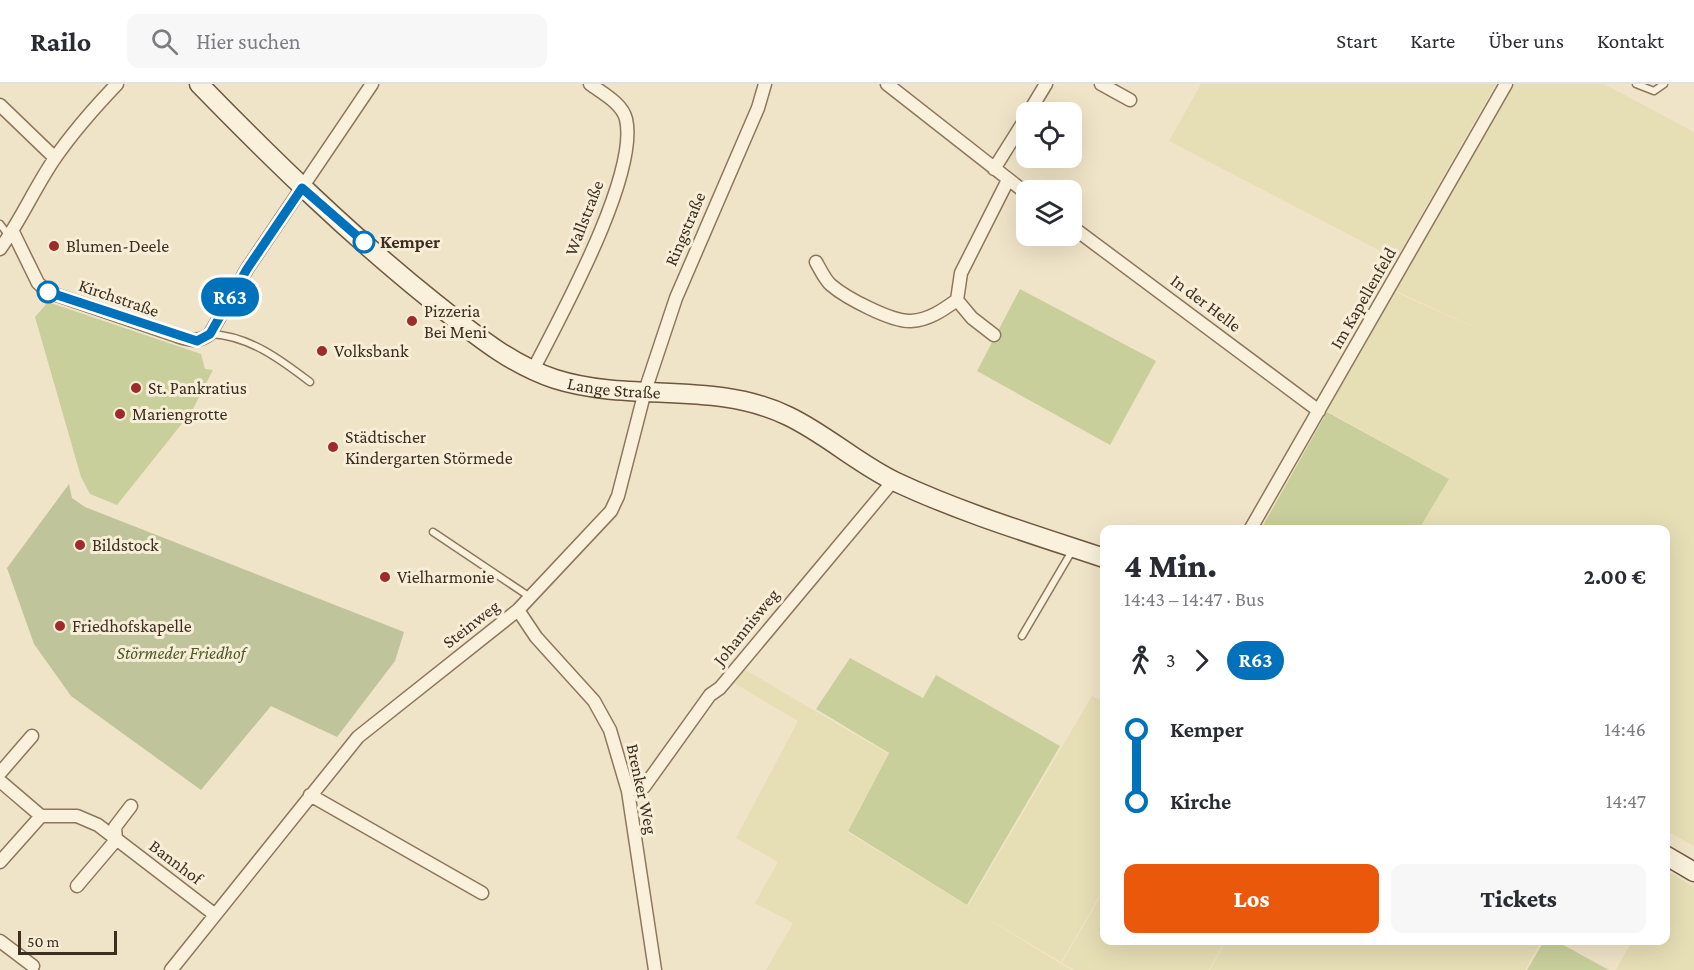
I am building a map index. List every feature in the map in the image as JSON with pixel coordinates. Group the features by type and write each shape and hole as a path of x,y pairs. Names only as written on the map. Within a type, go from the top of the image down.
{"main road":[{"name":"Lange Straße","path":"199,84 302,188 406,280 496,349 533,370 557,380 586,386 706,393 753,403 780,412 893,481 931,498 1100,557"},
{"path":"1670,858 1694,872"}],"street":[{"path":"0,249 55,158 94,108 117,84"},
{"path":"210,334 247,269 372,84"},
{"name":"Wallstraße","path":"533,370 600,231 614,196 625,153 625,117 617,104 590,84"},
{"name":"Ringstraße","path":"645,391 675,298 758,108 765,84"},
{"path":"887,84 1016,186"},
{"path":"1035,102 1046,84"},
{"path":"1101,84 1130,100"},
{"name":"Im Kapellenfeld","path":"1253,525 1506,84"},
{"path":"0,105 55,158"},
{"path":"994,169 1016,134"},
{"path":"816,262 830,284 882,313 903,321 937,314 957,300 961,273 1008,180"},
{"name":"Kirchstraße","path":"11,234 38,283 48,292 190,340 203,340 210,334"},
{"name":"In der Helle","path":"1082,234 1318,411"},
{"path":"957,300 972,318 994,335"},
{"name":"Steinweg","path":"171,970 358,737 518,610 611,511 618,496 645,391"},
{"name":"Johannisweg","path":"627,791 644,787 710,695 720,688 893,481"},
{"name":"Brenker Weg","path":"518,610 536,637 589,694 610,730 627,791 655,970"},
{"path":"0,773 32,736"},
{"path":"0,781 41,816 0,862"},
{"path":"310,795 482,894"},
{"path":"77,886 116,840 115,827 131,806"},
{"name":"Bannhof","path":"41,816 60,815 89,820 214,914"},
{"path":"0,941 33,966"}],"lane":[{"path":"1636,84 1654,91 1664,84"},
{"path":"0,224 11,234"},
{"name":"Kirchstraße","path":"210,334 238,338 256,346 310,382"},
{"path":"433,532 530,598"},
{"path":"1022,636 1074,548"}],"shaded area":[{"path":"1201,84 1496,84 1396,259 1169,141"},
{"path":"1513,84 1604,84 1694,132 1694,846 1670,833 1670,525 1421,525 1449,479 1327,411 1395,292 1498,338 1396,291"},
{"path":"744,669 888,754 847,832 968,906 1092,696 1100,700 1100,895 1061,962 980,914 1071,970 766,970 793,923 755,903 778,862 736,838 798,721 734,683"},
{"path":"1671,873 1694,887 1694,970 1616,970 1630,945 1670,945"},
{"path":"1100,897 1100,945 1223,945 1209,970 1075,970 1062,963"},
{"path":"1224,945 1539,945 1525,970 1210,970"}],"green space":[{"path":"1020,289 1156,361 1110,445 977,371"},
{"path":"48,302 201,354 205,369 213,370 192,411 117,505 90,494 81,477 35,317"},
{"path":"1327,412 1449,479 1421,525 1263,525"},
{"name":"Störmeder Friedhof","path":"69,484 72,498 85,507 404,632 395,661 337,737 271,706 201,790 71,696 34,644 7,568"},
{"path":"850,658 923,698 936,675 1060,746 967,905 848,831 889,753 816,709"},
{"path":"1542,945 1563,945 1609,970 1527,970"}],"bus line":[{"name":"R63","path":"48,292 157,330 197,341 203,340 210,334 247,269 302,188 364,242"}],"place":[{"name":"Kemper","path":"364,242"},
{"name":"Blumen-Deele","path":"54,246"},
{"name":"Pizzeria Bei Meni","path":"412,321"},
{"name":"Volksbank","path":"322,351"},
{"name":"St. Pankratius","path":"136,388"},
{"name":"Mariengrotte","path":"120,414"},
{"name":"Städtischer Kindergarten Störmede","path":"333,447"},
{"name":"Bildstock","path":"80,545"},
{"name":"Vielharmonie","path":"385,577"},
{"name":"Friedhofskapelle","path":"60,626"}]}
